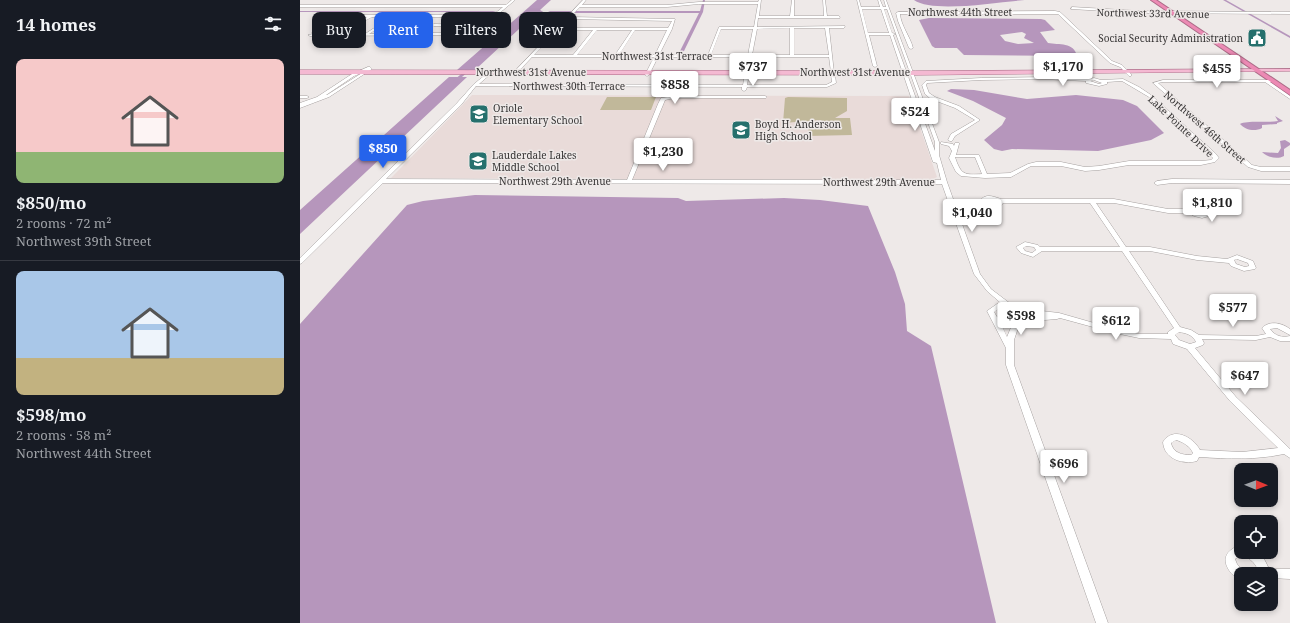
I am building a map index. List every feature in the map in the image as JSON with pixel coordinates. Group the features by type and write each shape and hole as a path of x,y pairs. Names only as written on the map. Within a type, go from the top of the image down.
{"highway":[{"path":"1153,0 1262,72 1272,74 1290,86"},
{"path":"1161,0 1290,93"}],"main road":[{"name":"Northwest 31st Avenue","path":"487,73 912,74 1262,72 1290,70"},
{"name":"Northwest 31st Avenue","path":"300,73 353,75 365,72 473,74 516,72 648,74"},
{"name":"Northwest 31st Avenue","path":"300,73 452,73"},
{"name":"Northwest 31st Avenue","path":"912,74 1089,78 1129,73"},
{"path":"1272,74 1290,74"}],"street":[{"path":"302,6 315,0"},
{"path":"336,5 347,0"},
{"path":"370,6 380,0"},
{"path":"401,6 410,0"},
{"path":"499,12 514,0"},
{"path":"574,12 585,0"},
{"path":"683,4 685,0"},
{"path":"792,17 793,0"},
{"path":"824,0 826,17"},
{"path":"858,0 875,66"},
{"name":"Northwest 44th Street","path":"879,0 927,142 944,182 977,274 988,290 1014,309"},
{"name":"Northwest 44th Street","path":"885,0 937,142 937,155 944,182"},
{"path":"579,6 668,6 726,1 760,1 742,96"},
{"path":"302,6 507,6"},
{"path":"860,8 888,8"},
{"name":"Northwest 33rd Avenue","path":"1172,13 1072,8 1083,9 1172,13 1290,13"},
{"name":"Northwest 44th Street","path":"911,48 907,34 900,22 898,12 1059,13 1111,62 1121,66 1129,73"},
{"path":"366,16 371,16"},
{"path":"366,19 371,16"},
{"path":"757,17 840,17"},
{"path":"577,18 673,19 674,20 670,29 648,74"},
{"path":"441,21 434,26 441,26"},
{"path":"792,27 792,56"},
{"path":"827,27 833,74"},
{"path":"709,56 720,28 844,27"},
{"path":"366,34 374,29"},
{"path":"577,29 670,29"},
{"path":"574,56 596,29"},
{"path":"616,56 634,29"},
{"path":"366,34 374,34"},
{"path":"866,34 907,34"},
{"path":"516,72 540,48"},
{"path":"896,51 904,51"},
{"name":"Northwest 31st Terrace","path":"532,56 830,56"},
{"path":"300,106 328,96 359,73"},
{"path":"300,262 383,181 459,104 487,73"},
{"name":"Northwest 30th Terrace","path":"475,86 832,85 834,84 833,74"},
{"path":"300,106 326,94 353,75"},
{"path":"937,142 953,142 978,120 957,107 933,98 927,94 924,86 926,82 1000,79 1025,82 1047,78 1080,80 1089,78 1100,80 1105,84 1096,85 1089,78"},
{"name":"Lake Pointe Drive","path":"952,156 959,172 964,175 985,176 1011,175 1030,165 1036,164 1061,164 1079,168 1099,168 1129,163 1201,163 1213,161 1216,158 1144,92 1131,83 1122,80 1100,80"},
{"name":"Northwest 46th Street","path":"1266,81 1164,81 1156,82 1155,84 1250,166 1255,168 1290,169"},
{"path":"1266,81 1273,81"},
{"path":"1266,81 1290,98"},
{"path":"300,97 307,97"},
{"path":"629,181 660,104 664,99 674,97 765,97"},
{"path":"927,142 953,142"},
{"path":"953,142 952,156 977,156 985,176"},
{"name":"Northwest 29th Avenue","path":"383,181 944,182"},
{"path":"1157,183 1172,181 1290,182"},
{"path":"1092,201 1178,329"},
{"path":"1000,202 1114,201 1168,211 1190,211"},
{"path":"1039,250 1150,249 1197,258 1230,261"},
{"name":"Northwest 44th Street","path":"988,290 992,309 990,313 996,320"},
{"path":"992,309 999,306 1040,314 1063,316 1139,336 1172,337 1180,344 1190,347 1233,399 1288,452"},
{"path":"1014,309 1018,314 1018,320 1010,340 1010,365 1102,623"},
{"path":"996,320 1008,324 1040,314"},
{"path":"996,320 1009,348"},
{"path":"1270,335 1266,328 1273,325 1284,328 1290,333"},
{"path":"1172,337 1172,331 1178,329 1187,330 1198,337 1256,338 1270,335 1282,339 1290,338"},
{"path":"1190,347 1200,343 1198,337"},
{"path":"1198,453 1228,456 1288,452"},
{"path":"1234,554 1230,557 1234,568"},
{"path":"1278,574 1290,574"}],"shaded area":[{"path":"537,0 551,0 540,10 543,12 523,12"},
{"path":"914,0 1027,0 969,6 937,6 924,4"},
{"path":"300,11 497,11 493,12"},
{"path":"519,16 519,29 511,36 511,23"},
{"path":"929,18 1041,19 1045,20 1055,30 1040,32 1048,43 1069,46 1073,48 1077,56 964,55 957,48 935,48 932,46 919,20","holes":["1022,32 1026,34 1024,38 1034,43 1018,44 1005,41 1000,35"]},
{"path":"482,48 499,48 475,70 457,70"},
{"path":"449,77 467,77 300,234 300,210"},
{"path":"951,89 974,90 1027,99 1076,95 1123,100 1137,106 1164,133 1151,140 1098,151 1012,149 1002,151 994,149 984,140 1002,125 1006,118 973,101 947,91"},
{"path":"472,95 909,96 937,177 931,180 391,178"},
{"path":"607,97 656,97 651,110 600,110"},
{"path":"785,98 847,98 847,111 835,118 850,118 852,135 807,136 809,128 822,120 783,123"},
{"path":"1275,116 1283,121 1277,124 1262,125 1262,128 1256,130 1247,129 1240,124 1247,122 1278,121"},
{"path":"1285,140 1290,143 1290,145 1284,149 1284,156 1278,158 1272,157 1262,152 1278,153 1281,148 1280,141"},
{"path":"475,195 678,198 686,201 784,198 820,200 868,206 895,272 905,304 907,331 931,346 996,623 300,623 300,324 407,205 423,201"}],"waterway":[{"path":"701,12 704,0"},
{"path":"1224,0 1290,37"},
{"path":"577,12 701,12"},
{"path":"682,51 701,12"},
{"path":"454,82 475,64"}],"place":[{"name":"Social Security Administration","path":"1257,38"},
{"name":"Oriole Elementary School","path":"479,114"},
{"name":"Boyd H. Anderson High School","path":"741,130"},
{"name":"Lauderdale Lakes Middle School","path":"478,161"}]}
